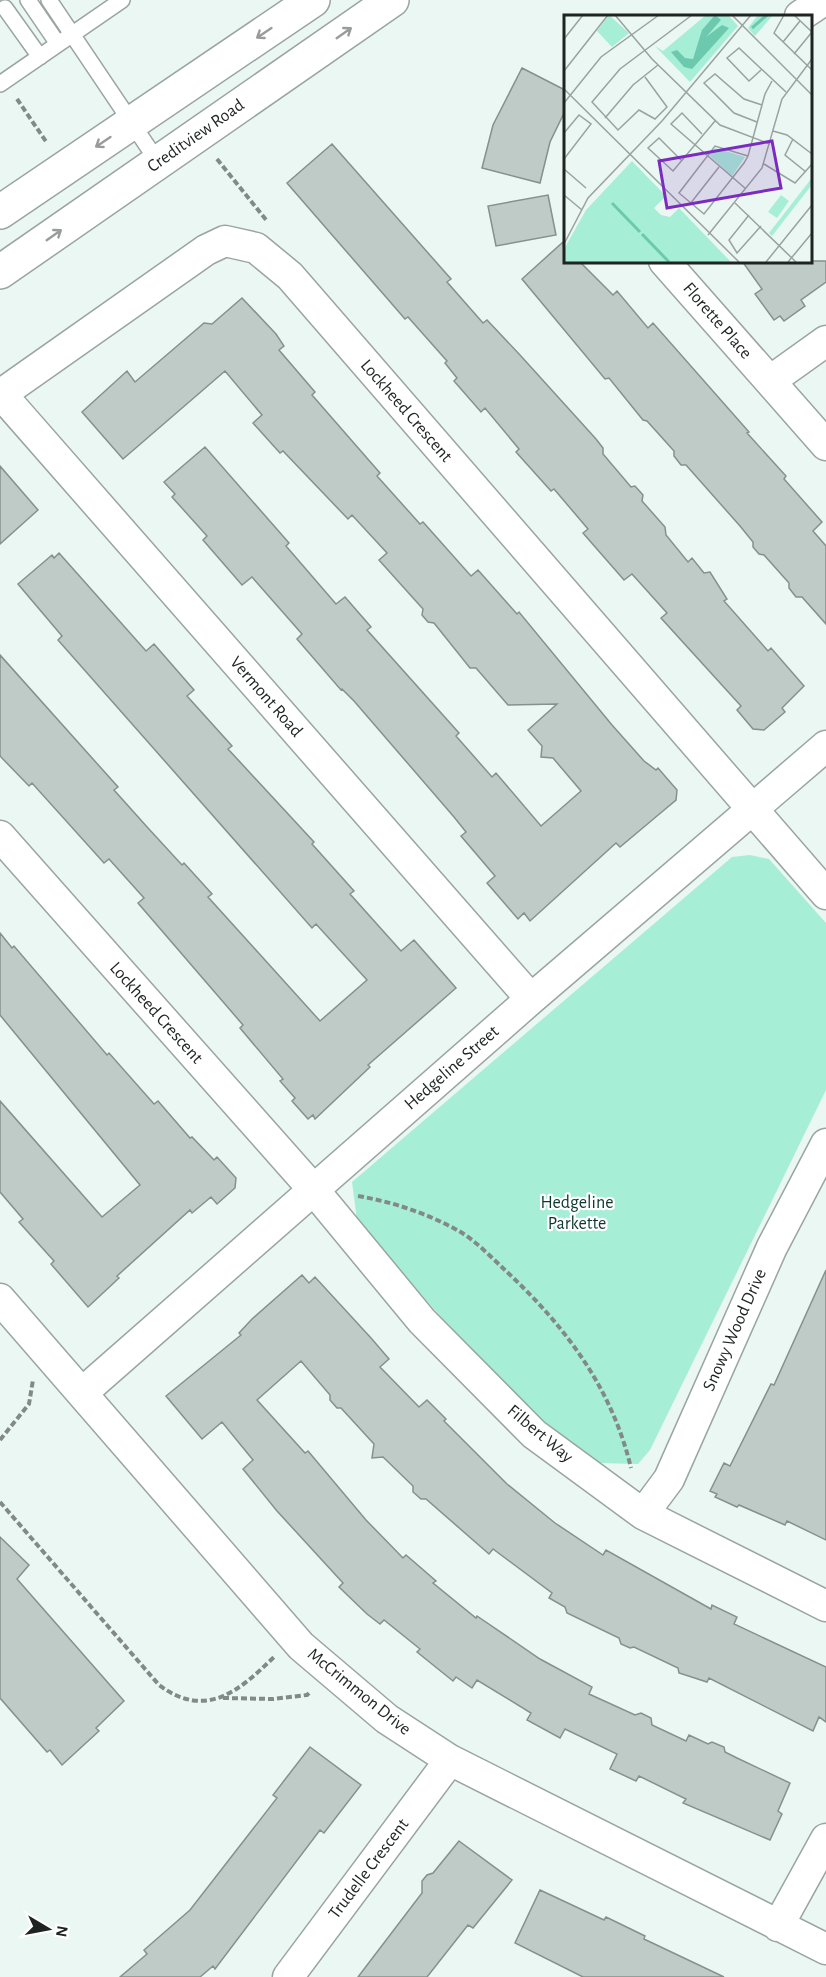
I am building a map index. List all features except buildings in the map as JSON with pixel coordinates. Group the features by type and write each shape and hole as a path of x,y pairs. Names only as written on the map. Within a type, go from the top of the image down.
{"main road":[{"path":"0,212 313,0"},
{"name":"Creditview Road","path":"0,272 392,0"}],"street":[{"path":"802,15 824,0"},
{"name":"Lockheed Crescent","path":"0,394 206,250 225,241 256,248 290,276 751,810"},
{"name":"Florette Place","path":"665,262 826,445"},
{"path":"770,381 826,341"},
{"name":"Vermont Road","path":"0,394 531,999"},
{"name":"Hedgeline Street","path":"82,1393 531,999 826,746"},
{"path":"751,810 826,894"},
{"name":"Lockheed Crescent","path":"0,836 313,1189"},
{"name":"Snowy Wood Drive","path":"643,1514 669,1479 772,1247 826,1144"},
{"name":"Filbert Way","path":"313,1189 422,1321 534,1434 643,1514 826,1606"},
{"name":"McCrimmon Drive","path":"0,1299 294,1637 387,1719 450,1760 826,1949"},
{"name":"Trudelle Crescent","path":"288,1977 450,1760"},
{"path":"778,1926 826,1839"}],"lane":[{"path":"28,0 58,44"},
{"path":"49,0 74,33 130,124 158,162"},
{"path":"2,82 122,0"},
{"path":"5,8 40,57"}],"path":[{"path":"2,82 47,143"},
{"path":"198,135 268,223 256,248"},
{"path":"313,1189 371,1198 410,1208 459,1231 532,1295 583,1356 614,1416 630,1463 643,1514"},
{"path":"0,1440 29,1404 30,1386 47,1353"},
{"path":"0,1502 159,1685 172,1695 188,1701 222,1698 273,1699 308,1695 329,1670"},
{"path":"222,1698 237,1691 294,1637"}],"green space":[{"name":"Hedgeline Parkette","path":"750,855 769,859 826,923 826,1090 650,1450 638,1464 597,1463 504,1390 357,1220 352,1182 732,857"}]}
